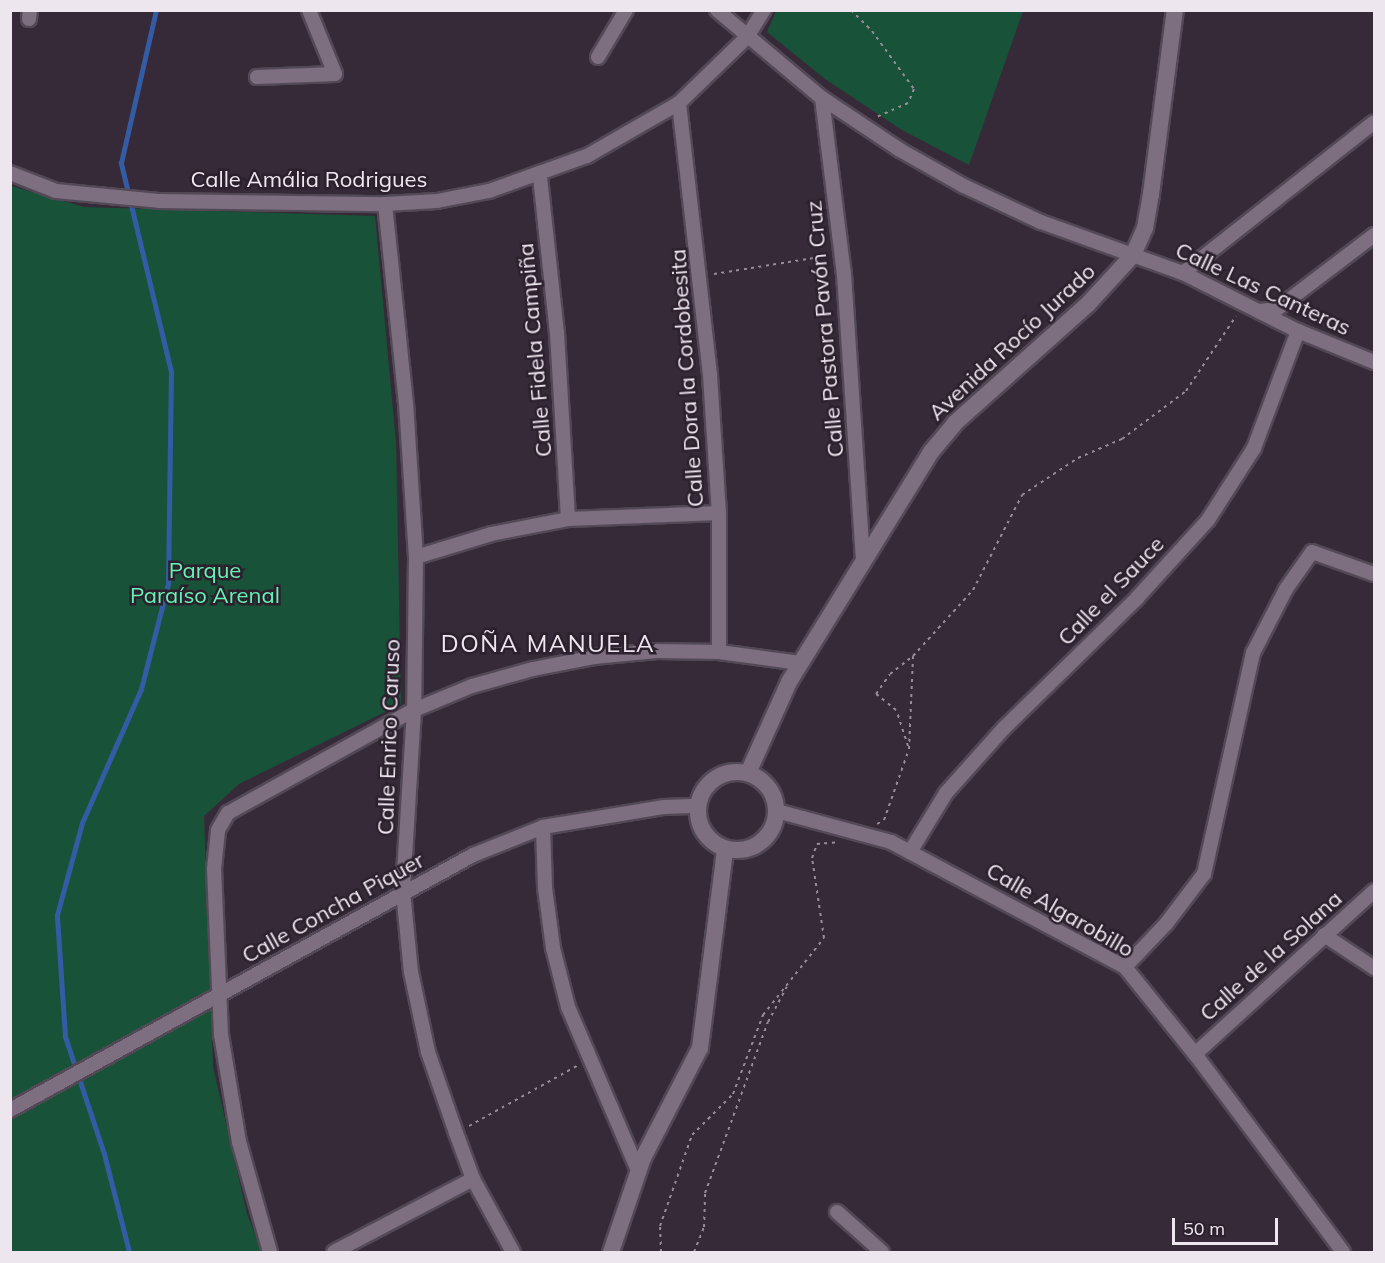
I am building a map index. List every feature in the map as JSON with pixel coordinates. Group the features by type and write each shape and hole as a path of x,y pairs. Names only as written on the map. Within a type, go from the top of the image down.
{"street":[{"path":"256,76 335,74 309,10"},
{"path":"598,57 626,10"},
{"name":"Calle Las Canteras","path":"717,10 822,98 964,186 1041,222 1183,273 1298,331 1374,362"},
{"name":"Calle Amália Rodrigues","path":"10,173 56,191 105,198 159,201 385,204 437,201 540,177 587,156 679,102 747,37 764,10"},
{"name":"Avenida Rocío Jurado","path":"748,773 760,742 800,663 909,483 955,423 1088,304 1133,255 1145,228 1151,194 1175,10"},
{"name":"Calle Pastora Pavón Cruz","path":"822,98 842,254 864,557"},
{"name":"Calle Dora la Cordobesita","path":"679,102 702,276 718,513 719,652"},
{"path":"1183,273 1374,122"},
{"name":"Calle Fidela Campiña","path":"540,177 557,333 568,519"},
{"name":"Calle Enrico Caruso","path":"385,204 406,403 416,557 414,710 404,891 411,972 428,1052 472,1179 513,1252"},
{"path":"1260,311 1277,309 1374,235"},
{"name":"Calle el Sauce","path":"910,852 946,793 1004,728 1137,598 1209,520 1254,448 1298,331"},
{"path":"416,557 491,534 568,519 718,513"},
{"path":"1125,967 1166,924 1204,874 1254,653 1286,589 1312,552 1374,574"},
{"path":"270,1252 239,1142 225,1071 218,998 214,869 222,821 235,807 414,710 472,686 532,669 594,657 657,651 719,652 800,663"},
{"path":"748,773 763,781 773,795 777,811 774,825 756,846 725,849 705,834 698,806 702,793 722,775 748,773"},
{"name":"Calle Concha Piquer","path":"10,1110 60,1087 404,891 473,855 543,827 664,807 698,806"},
{"name":"Calle Algarobillo","path":"777,811 858,834 910,852 1125,967 1195,1054 1343,1252"},
{"path":"543,827 545,888 553,948 568,1007 588,1060 638,1170"},
{"path":"610,1252 638,1170 700,1048 725,849"},
{"name":"Calle de la Solana","path":"1195,1054 1374,891"},
{"path":"1324,935 1374,968"},
{"path":"334,1252 472,1179"},
{"path":"837,1212 882,1252"}],"path":[{"path":"851,10 872,31 914,89 908,103 861,124"},
{"path":"702,276 842,254"},
{"path":"909,749 896,710 876,694 890,674 913,656 973,590 1022,495 1078,459 1122,439 1186,391 1238,314 1260,311"},
{"path":"661,1252 660,1226 692,1135 733,1094 763,1015 824,938 812,858 817,844 850,841 884,820 909,749 913,656"},
{"path":"694,1252 704,1227 705,1193 768,1022 792,979"},
{"path":"456,1133 588,1060"}],"green space":[{"path":"776,11 1023,11 969,165 902,130 825,79 767,32"},
{"name":"Parque Paraíso Arenal","path":"11,186 84,207 375,216 396,443 401,704 239,784 204,816 213,1067 247,1214 262,1252 11,1252"}],"waterway":[{"path":"129,1252 104,1154 65,1037 57,915 82,823 141,689 168,584 171,372 121,163 156,10"}],"district":[{"name":"DOÑA MANUELA","path":"548,644"}]}
